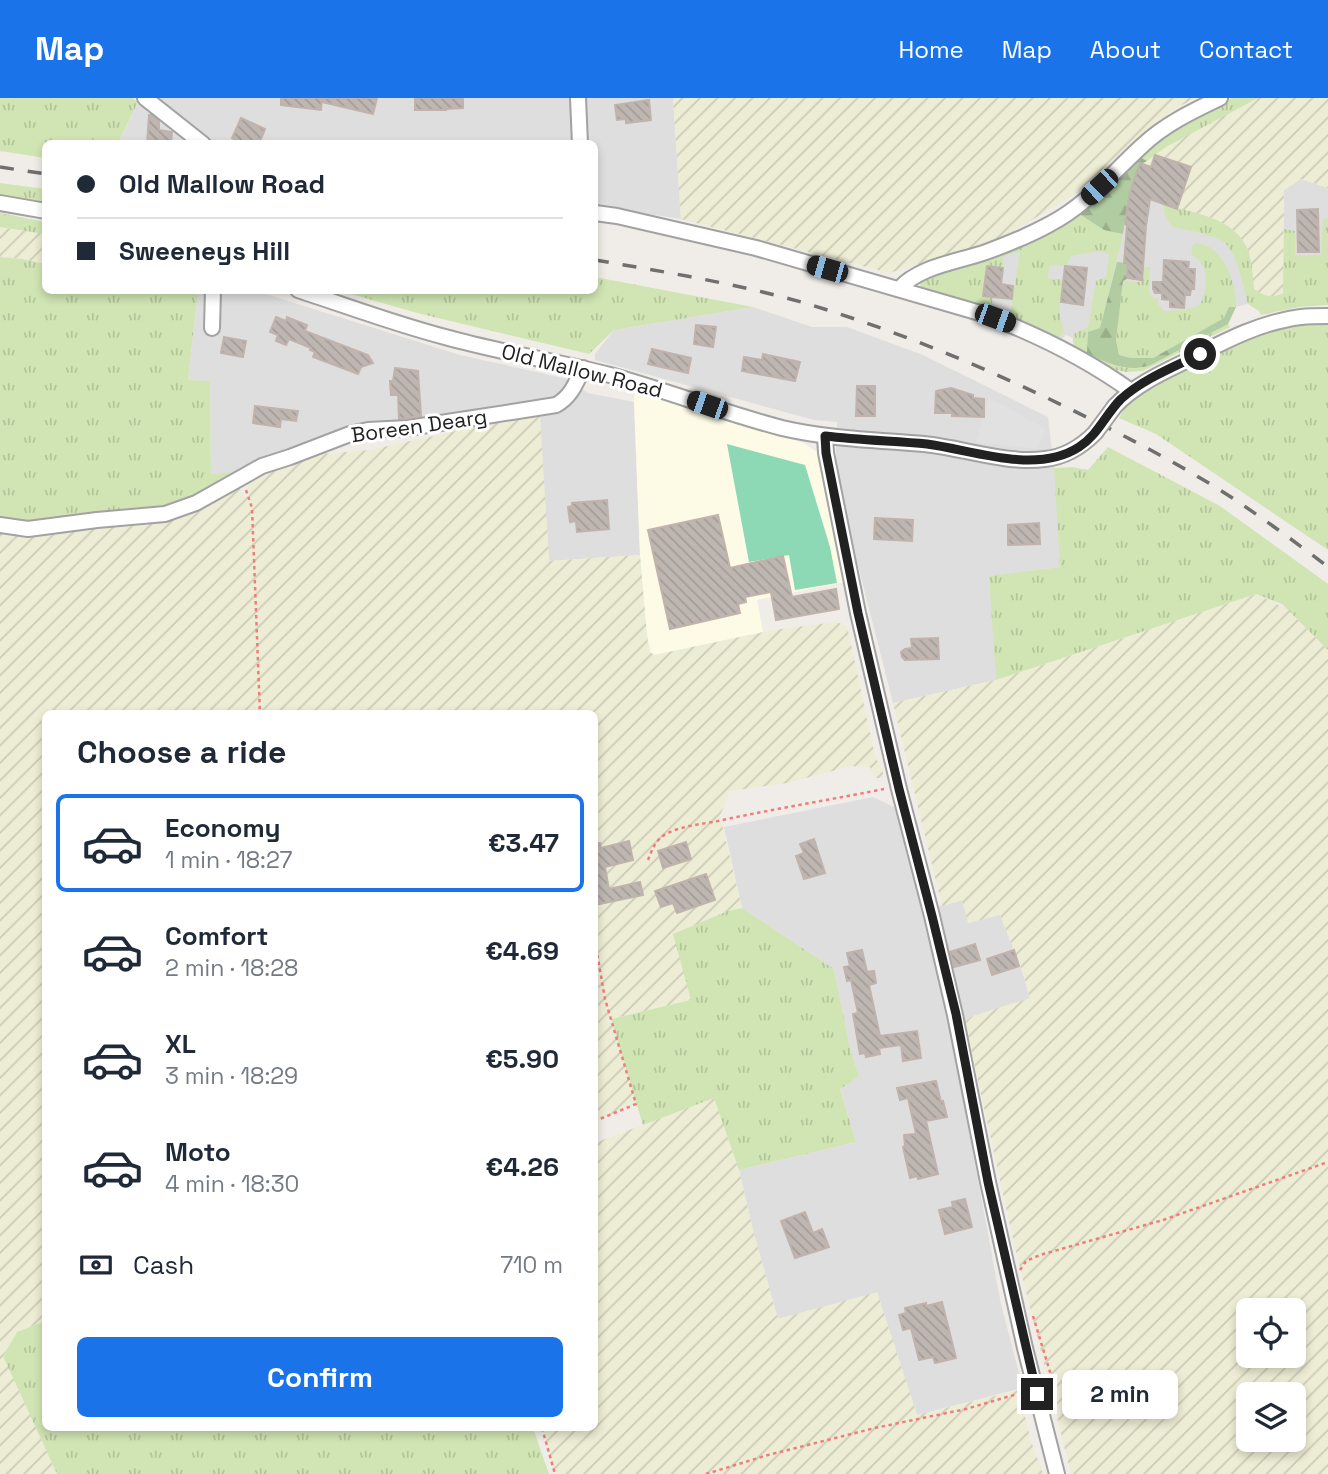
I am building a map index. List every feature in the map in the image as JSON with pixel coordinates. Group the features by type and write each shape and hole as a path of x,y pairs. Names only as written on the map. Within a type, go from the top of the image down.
{"street":[{"path":"145,98 198,140"},
{"path":"578,98 580,140"},
{"path":"899,289 912,277 986,252 1051,224 1077,207 1144,143 1165,127 1220,98"},
{"path":"0,203 42,210"},
{"path":"598,213 756,248 980,313 1009,323 1089,363 1131,391"},
{"path":"212,328 213,294"},
{"name":"Old Mallow Road","path":"310,294 447,338 583,368 771,424 825,436 925,444 1021,460 1064,455 1096,433 1115,406 1131,391 1157,375 1248,331 1300,317 1328,316"},
{"name":"Boreen Dearg","path":"0,524 28,530 165,514 196,503 262,466 350,434 368,430 408,428 556,405 565,400 572,391 583,368"},
{"path":"825,436 826,453 858,613 954,1007 988,1182 1057,1474"}],"path":[{"path":"241,477 252,508 260,710"},
{"path":"648,860 658,840 682,828 884,789"},
{"path":"598,958 605,999 636,1104 598,1120"},
{"path":"1019,1272 1026,1261 1040,1255 1163,1220 1328,1162"},
{"path":"706,1474 849,1435 1036,1391 1044,1392 1054,1384 1030,1307"},
{"path":"543,1431 555,1474"}],"shaded area":[{"path":"140,98 673,98 681,219 598,206 598,140 120,140"},
{"path":"1301,179 1328,188 1328,300 1260,311 1248,304 1236,307 1228,324 1074,347 1073,338 1066,335 1060,341 1010,315 924,281 1020,250 1127,225 1150,199 1220,220 1283,293 1284,190"},
{"path":"198,294 266,294 460,355 568,379 588,393 634,402 640,555 549,561 539,415 487,410 298,450 253,461 234,472 211,475 210,382 188,380"},
{"path":"753,307 812,327 847,327 923,355 1048,417 1056,484 1060,567 990,576 996,680 893,703 835,475 837,422 814,420 595,360 595,354 614,330"},
{"path":"635,390 803,443 817,452 822,462 845,582 757,600 763,632 651,654 646,630 640,555"},
{"path":"989,398 1046,429 1037,449 976,442"},
{"path":"873,797 896,808 933,938 1001,1304 1023,1388 917,1415 877,1293 778,1319 739,1170 856,1142 840,1088 859,1076 850,1048 834,969 742,908 724,827"},
{"path":"963,900 1000,915 1021,967 1030,999 973,1016 965,1021 937,907"}],"green space":[{"path":"0,98 132,98 138,102 119,140 42,140 42,158 0,151"},
{"path":"673,98 1196,98 1174,109 1072,196 995,242 889,273 681,219"},
{"path":"1232,98 1258,98 1166,147 1147,161 1138,156 1183,124"},
{"path":"1258,98 1328,98 1328,188 1301,179 1284,190 1283,293 1277,296 1264,296 1254,289 1247,249 1177,209 1150,199 1146,226 1125,224 1130,192 1140,163 1200,127"},
{"path":"1138,156 1147,161 1140,164 1130,192 1123,234 1104,230 1078,212"},
{"path":"0,183 42,189 42,202 0,195"},
{"path":"1164,204 1212,218 1233,230 1248,250 1254,289 1272,296 1283,293 1284,229 1295,231 1295,255 1321,255 1323,220 1328,217 1328,305 1299,307 1261,315 1248,304 1230,248 1207,235 1172,227 1164,213"},
{"path":"1078,212 1104,230 1123,234 1100,328 1110,364 1130,368 1151,365 1228,324 1230,327 1143,371 1117,370 1115,373 1074,350 1075,333 1088,327 1096,281 1106,277 1109,254 1099,251 1071,256 1066,266 1049,267 1048,278 1064,280 1059,312 1064,331 1057,340 921,291 920,283 924,278 1022,245","holes":["1020,251 1010,315 991,308 993,297 987,266 1003,268 1004,256"]},
{"path":"0,213 42,221 42,234 0,227"},
{"path":"0,227 42,234 42,263 0,257"},
{"path":"1196,243 1214,250 1227,266 1234,287 1236,307 1229,307 1224,318 1153,358 1119,355 1116,340 1123,281 1139,282 1140,270 1127,269 1127,263 1150,267 1149,293 1158,298 1158,304 1164,311 1185,310 1200,305 1206,285 1203,265 1191,251"},
{"path":"0,257 42,263 42,294 198,294 188,380 210,381 211,474 234,472 228,480 180,506 43,523 0,520"},
{"path":"1117,262 1127,263 1127,279 1123,281 1116,340 1119,355 1153,358 1224,318 1229,307 1236,307 1228,324 1151,365 1126,368 1111,364 1087,353 1088,332 1100,328"},
{"path":"598,278 753,307 614,330 589,354 417,313 351,294 598,294"},
{"path":"1328,321 1328,550 1156,434 1119,418 1126,405 1153,384 1236,342 1296,324"},
{"path":"540,415 549,561 640,555 649,651 654,655 773,630 836,622 847,626 875,756 883,772 882,778 875,778 870,767 850,766 788,783 730,791 720,816 742,908 728,911 691,1000 607,1020 615,1031 636,1104 598,1120 598,710 42,710 42,1322 17,1332 3,1356 57,1474 0,1474 0,525 238,486 250,502 246,478 292,462 321,454 370,450"},
{"path":"727,444 805,465 830,547 837,583 795,590 789,555 749,562"},
{"path":"1108,447 1220,506 1328,584 1328,650 1282,604 1256,594 996,680 989,576 1060,567 1054,468 1088,470"},
{"path":"1256,594 1287,609 1328,650 1328,1474 1071,1474 1013,1239 965,1021 1030,998 1000,915 968,923 962,900 942,906 893,703 996,680"},
{"path":"742,908 834,969 850,1048 859,1076 840,1089 856,1142 739,1170 714,1098 643,1125 611,1019 691,1000 673,934 728,911"},
{"path":"714,1098 739,1170 778,1319 877,1292 917,1415 1019,1390 1030,1438 1043,1474 555,1474 543,1431 598,1431 598,1142"},
{"path":"42,1322 42,1431 534,1431 549,1474 57,1474 3,1356 17,1332"}],"building":[{"path":"281,98 322,98 321,110 281,105"},
{"path":"323,98 377,98 373,114 322,102"},
{"path":"415,98 463,98 463,108 415,110"},
{"path":"649,100 651,120 626,123 626,119 617,120 615,105"},
{"path":"149,115 159,122 159,130 172,132 171,140 147,140"},
{"path":"241,118 265,129 261,140 232,138"},
{"path":"1155,155 1191,167 1177,209 1150,199 1142,280 1127,278 1128,263 1124,263 1125,224 1130,192 1140,163 1151,167"},
{"path":"1318,209 1319,252 1298,252 1297,210"},
{"path":"1164,260 1189,262 1188,269 1195,269 1194,289 1191,289 1190,295 1185,295 1184,308 1170,307 1170,300 1162,299 1162,293 1155,293 1153,289 1153,282 1163,282"},
{"path":"987,266 1003,268 1001,284 1013,286 1012,299 983,296"},
{"path":"1065,266 1087,268 1083,305 1061,302"},
{"path":"276,317 286,321 287,317 307,325 305,331 368,355 373,363 361,367 358,374 313,357 315,352 310,350 311,348 289,339 286,345 276,341 278,335 270,332"},
{"path":"696,325 716,327 713,347 694,344"},
{"path":"224,337 246,341 243,357 221,353"},
{"path":"652,349 691,358 688,373 648,364"},
{"path":"763,354 800,362 795,381 742,371 744,357 762,360"},
{"path":"395,368 418,371 421,416 399,419 398,395 391,395 390,381 393,381"},
{"path":"857,386 875,386 875,416 856,416"},
{"path":"951,388 973,395 973,398 984,399 984,417 935,413 936,391"},
{"path":"255,406 298,411 296,421 281,419 280,427 253,423"},
{"path":"607,500 609,529 577,532 576,521 570,522 568,507 572,506 572,503"},
{"path":"718,515 730,568 783,556 792,597 836,589 839,609 776,620 771,592 745,597 746,602 738,604 740,613 670,629 648,530"},
{"path":"875,518 913,520 912,541 874,539"},
{"path":"1039,523 1040,544 1008,545 1008,525"},
{"path":"938,638 939,659 905,660 902,657 901,652 912,648 911,639"},
{"path":"814,839 825,873 804,879 796,856 804,853 800,844"},
{"path":"629,841 633,860 605,867 609,889 640,882 643,895 598,904 598,843 601,848"},
{"path":"686,842 691,859 663,868 658,851"},
{"path":"706,874 715,900 677,913 673,903 661,907 655,891"},
{"path":"975,944 980,960 954,967 950,952"},
{"path":"862,950 867,972 874,971 876,983 869,985 880,1036 917,1031 921,1058 903,1061 901,1045 879,1048 880,1054 866,1057 865,1053 860,1054 853,1014 858,1013 851,980 847,981 844,967 850,966 847,953"},
{"path":"1014,950 1019,966 992,975 987,959"},
{"path":"936,1081 947,1117 926,1121 938,1174 918,1179 917,1176 910,1178 903,1147 904,1135 916,1134 908,1098 900,1100 897,1088"},
{"path":"965,1199 972,1227 945,1234 939,1210 953,1207 952,1202"},
{"path":"805,1212 813,1233 822,1229 829,1247 795,1258 781,1221"},
{"path":"942,1302 956,1358 935,1363 933,1357 919,1360 911,1328 903,1330 899,1315 906,1313 905,1308"}],"railway":[{"path":"0,167 42,173"},
{"path":"598,261 729,284 808,304 908,338 974,365 1070,409 1176,464 1237,501 1328,567"}],"route":[{"path":"1037,1394 988,1182 954,1007 858,613 826,453 825,436 925,444 1021,460 1064,455 1096,433 1115,406 1131,391 1200,354"}]}
